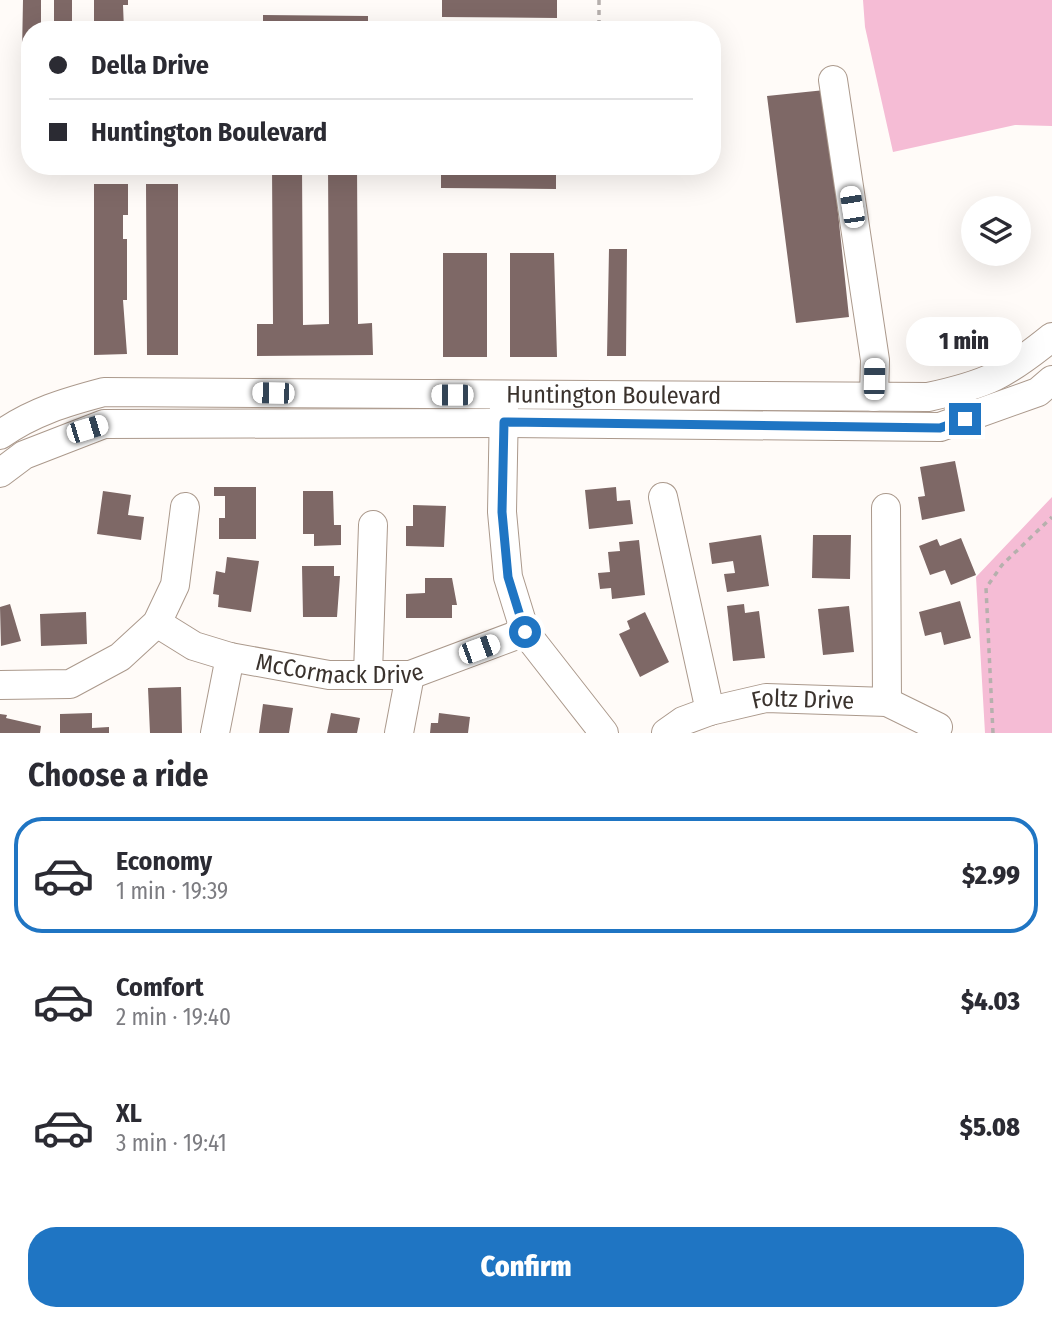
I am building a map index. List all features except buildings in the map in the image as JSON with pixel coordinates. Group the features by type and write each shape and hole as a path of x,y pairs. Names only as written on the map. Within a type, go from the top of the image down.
{"street":[{"path":"834,80 875,360 874,397"},
{"name":"Huntington Boulevard","path":"0,474 24,455 104,424 928,397 973,388 1010,371 1052,337"},
{"name":"Huntington Boulevard","path":"0,435 18,422 55,405 104,392 940,428 1038,392 1052,380"},
{"path":"504,409 502,512 508,577 525,632 604,733"},
{"path":"663,497 710,711"},
{"path":"0,685 70,684 120,657 157,624 175,585 185,507"},
{"path":"886,508 887,702"},
{"path":"368,673 373,524"},
{"name":"McCormack Drive","path":"157,624 194,646 230,657 329,675 410,675 525,632"},
{"path":"215,733 230,657"},
{"path":"399,733 410,675"},
{"name":"Foltz Drive","path":"666,733 710,711 766,698 887,702 939,727"}],"path":[{"path":"599,0 599,21"},
{"path":"993,733 986,587 1002,565 1052,517"}],"shaded area":[{"path":"863,0 1052,0 1052,126 1015,125 893,152 865,27"},
{"path":"1052,497 1052,733 985,733 976,577"}],"route":[{"path":"525,632 508,577 502,512 504,422 940,428 965,419"}]}
